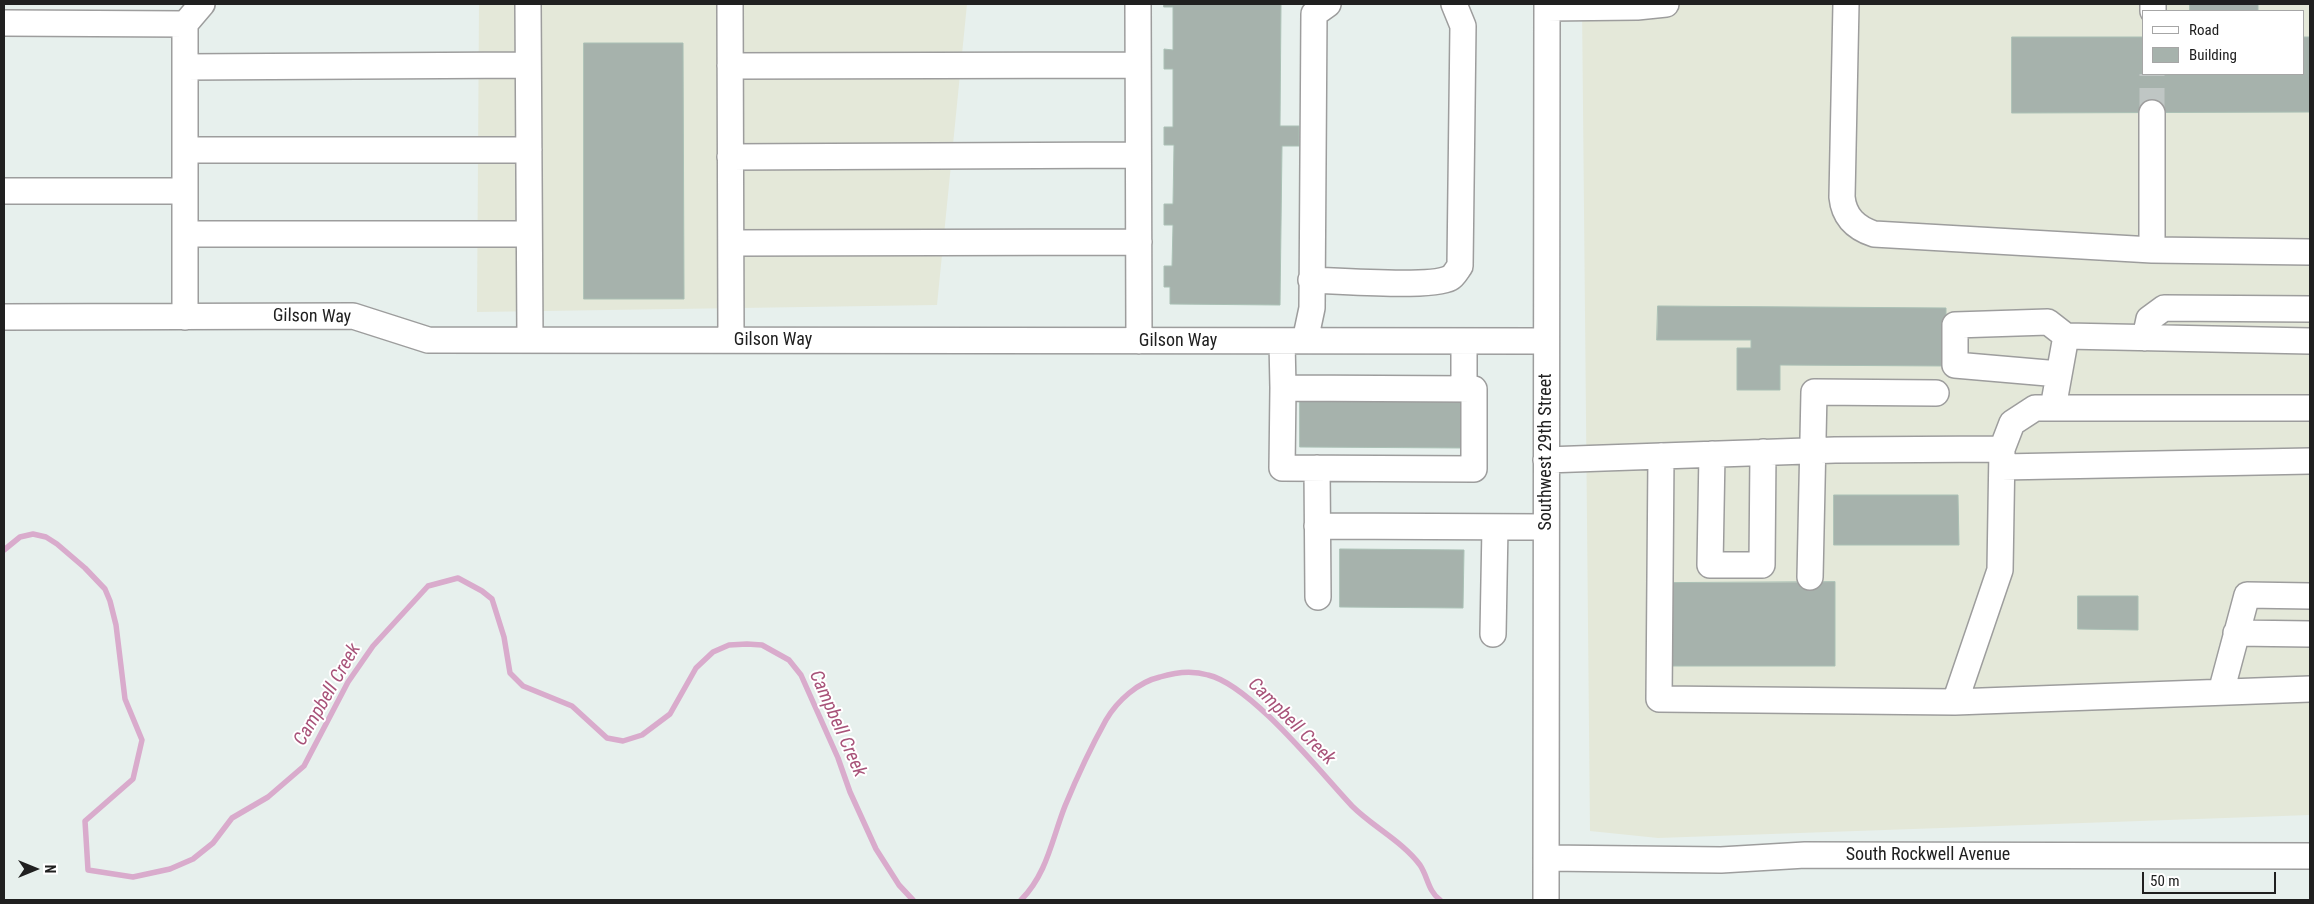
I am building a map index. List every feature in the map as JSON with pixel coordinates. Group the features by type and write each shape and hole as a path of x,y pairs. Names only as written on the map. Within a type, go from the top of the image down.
{"street":[{"path":"185,317 185,24 202,4"},
{"path":"528,4 530,340"},
{"path":"730,4 731,340"},
{"path":"1138,4 1139,341"},
{"path":"1283,388 1474,389 1474,469 1282,468 1283,388 1294,341 1312,308 1314,14 1328,4"},
{"path":"1311,280 1420,283 1442,281 1452,277 1460,266 1463,26 1454,4"},
{"path":"1547,6 1637,7 1666,4"},
{"path":"1846,4 1842,197 1843,206 1854,224 1862,230 1874,234 2152,250 2310,252"},
{"name":"Southwest 29th Street","path":"1546,900 1547,6"},
{"path":"4,23 185,24"},
{"path":"185,67 528,65"},
{"path":"730,66 1138,65"},
{"path":"2152,112 2152,250"},
{"path":"185,150 529,150"},
{"path":"730,157 1138,155"},
{"path":"4,191 185,191"},
{"path":"185,234 529,234"},
{"path":"731,243 1139,242"},
{"path":"2145,338 2149,319 2164,308 2310,309"},
{"name":"Gilson Way","path":"4,317 353,316 428,340 1546,341"},
{"path":"2059,374 1955,365 1956,325 2048,322 2066,336 2310,341"},
{"path":"2053,408 2066,336"},
{"path":"1464,341 1464,389"},
{"path":"1810,577 1814,392 1936,393"},
{"path":"1955,702 2000,570 2002,458 2012,423 2034,408 2310,408"},
{"path":"1546,460 1812,450 2002,458 2310,461"},
{"path":"1712,454 1710,565 1762,565 1763,452"},
{"path":"1661,456 1659,699 1955,702 2310,689"},
{"path":"1317,468 1318,597"},
{"path":"1317,526 1546,528"},
{"path":"1493,634 1495,527"},
{"path":"2221,692 2246,595 2310,596"},
{"path":"2236,633 2310,634"},
{"name":"South Rockwell Avenue","path":"1546,858 1722,860 1805,856 2310,856"}],"shaded area":[{"path":"479,4 967,4 937,305 477,312"},
{"path":"1582,4 2310,4 2310,815 1658,838 1590,831"}],"building":[{"path":"1164,4 1281,4 1280,126 1299,126 1299,146 1282,146 1280,305 1170,304 1170,287 1164,287 1164,266 1172,266 1173,225 1164,225 1164,204 1173,204 1174,145 1164,145 1164,127 1173,127 1173,69 1164,69 1164,49 1173,50 1173,7 1164,7"},
{"path":"2190,4 2258,4 2258,10 2190,10"},
{"path":"2012,37 2142,37 2142,75 2304,75 2304,37 2310,37 2310,112 2012,113"},
{"path":"584,43 683,43 684,299 584,299"},
{"path":"1658,306 1946,308 1946,366 1780,365 1780,390 1737,390 1737,348 1751,348 1751,340 1657,340"},
{"path":"1300,398 1463,399 1463,448 1300,447"},
{"path":"1834,495 1958,495 1959,545 1834,545"},
{"path":"1340,549 1464,550 1463,608 1340,607"},
{"path":"1835,582 1835,666 1672,666 1671,583"},
{"path":"2078,596 2138,596 2138,630 2078,629"}],"waterway":[{"name":"Campbell Creek","path":"4,550 20,537 33,534 46,537 85,568 105,589 110,601 116,625 125,699 142,740 133,779 85,821 88,870 133,877 170,869 193,859 213,843 232,818 268,797 304,766 348,682 373,646 428,586 458,578 482,591 492,599 504,637 510,673 523,686 572,706 607,738 623,741 642,735 670,714 696,668 713,652 729,645 762,645 789,660 801,675 876,849 899,885 913,900"},
{"name":"Campbell Creek","path":"1021,900 1030,890 1043,868 1074,784 1106,720 1116,706 1129,693 1144,683 1166,675 1190,672 1202,673 1225,682 1264,712 1304,752 1352,806 1413,856 1423,870 1433,892 1440,900"}],"tunnel":[{"path":"2152,75 2152,113"}]}
